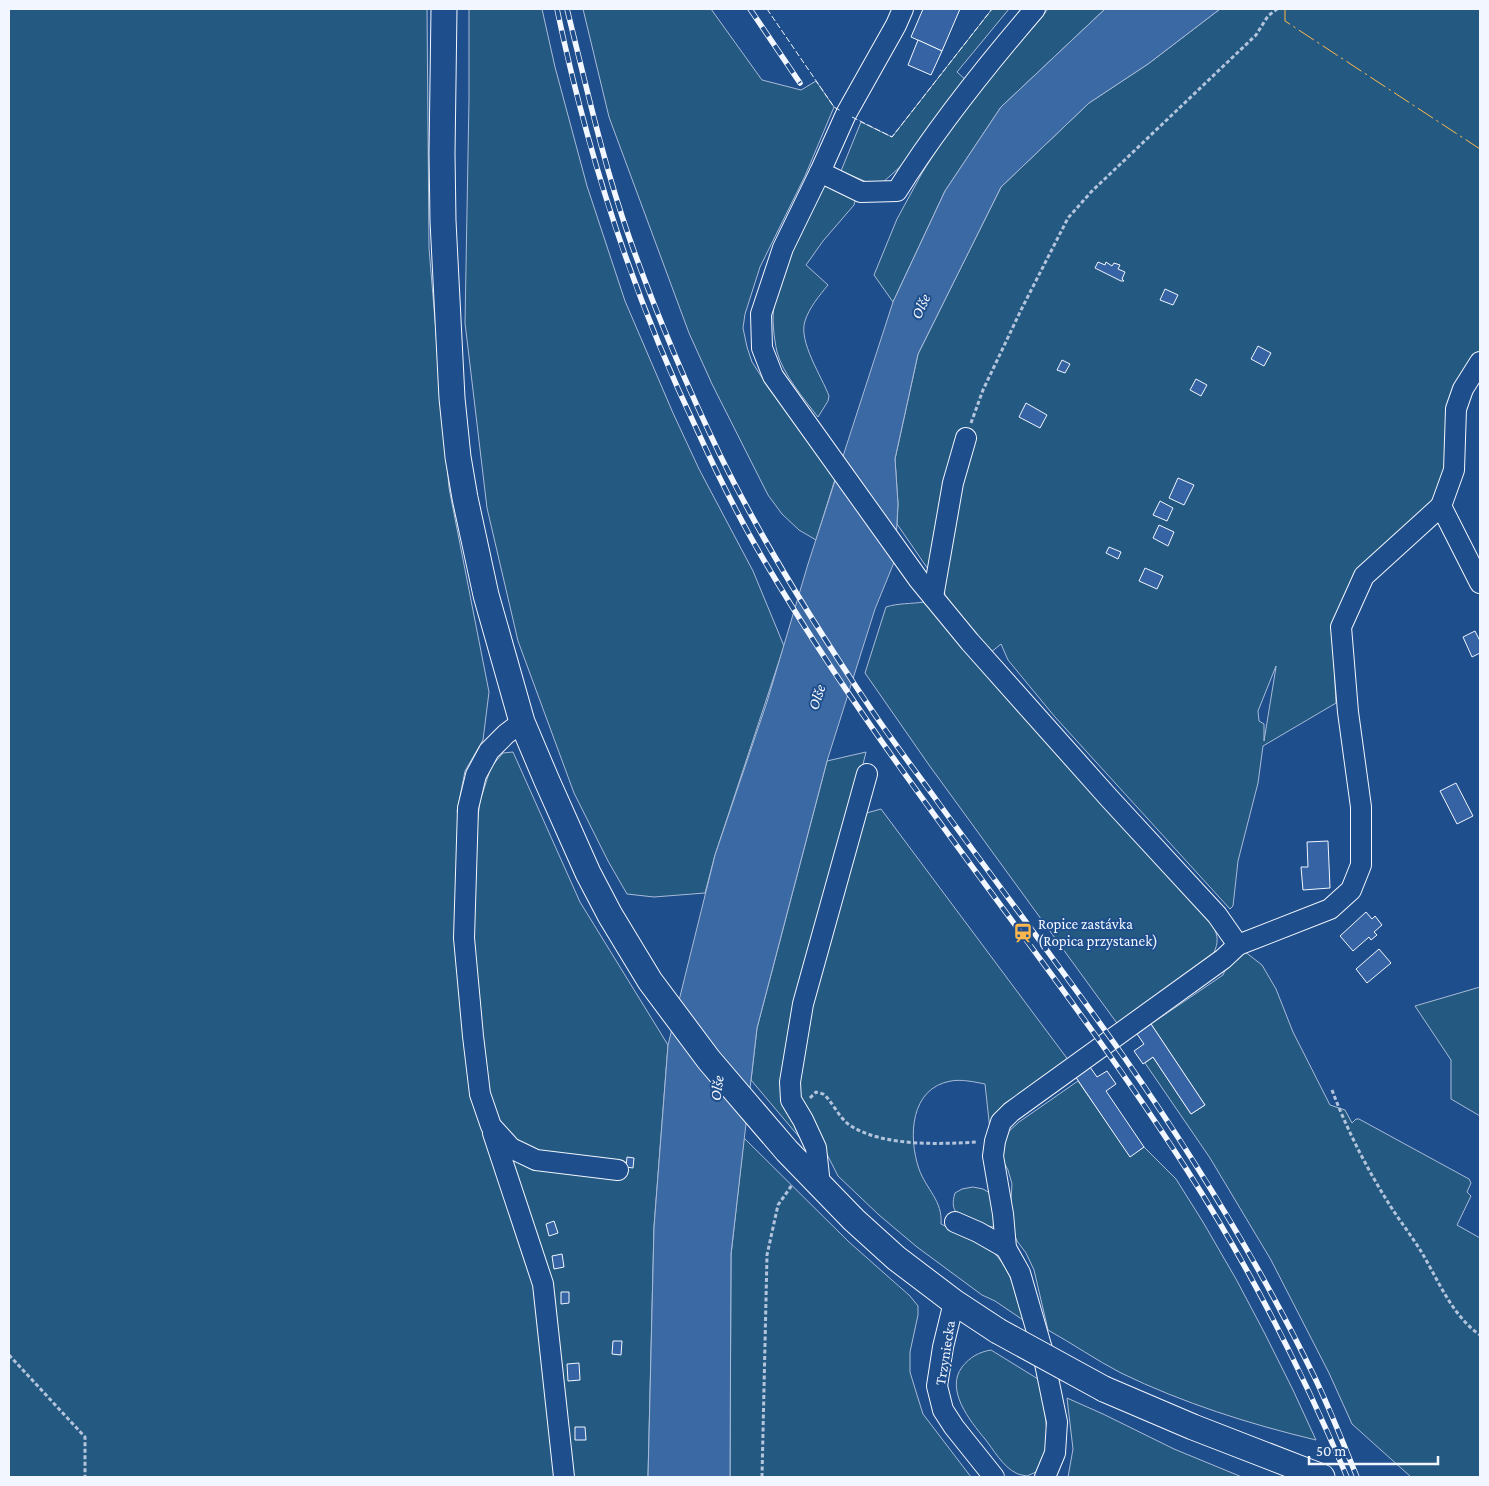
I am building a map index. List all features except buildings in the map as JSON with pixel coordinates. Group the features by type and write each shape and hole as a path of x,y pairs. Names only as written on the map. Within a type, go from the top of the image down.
{"main road":[{"path":"444,9 442,164 452,398 464,490 486,595 522,722 588,873 610,915 650,981 709,1060 803,1168 854,1220 896,1258 954,1302 998,1331 1104,1389 1192,1427 1322,1477"}],"street":[{"path":"903,9 846,114 783,248 761,314 762,348 773,376 919,580 970,642 1217,915 1238,946"},
{"path":"820,172 861,192 897,191 916,162 1001,49 1035,9"},
{"path":"1045,1477 1056,1454 1057,1422 1042,1349 1023,1282 1006,1248 1003,1214 993,1156 996,1135 1001,1122 1011,1112 1223,959 1238,946 1330,910 1351,890 1361,865 1360,807 1348,712 1341,627 1364,576 1441,506 1454,470 1456,409 1463,389 1480,362"},
{"path":"933,597 953,483 966,438"},
{"path":"1441,506 1480,583"},
{"path":"522,722 506,734 489,751 476,775 468,808 464,938 480,1094 543,1284 564,1477"},
{"path":"803,1168 816,1148 791,1100 790,1082 795,1045 805,994 867,774"},
{"path":"491,1126 511,1148 536,1160 618,1170"},
{"path":"955,1222 978,1232 1006,1248"},
{"name":"Trzyniecka","path":"954,1302 943,1347 937,1386 943,1410 954,1427 994,1477"}],"path":[{"path":"966,438 983,390 1068,218 1091,192 1256,35 1268,16 1277,9"},
{"path":"1332,1090 1341,1112 1390,1205 1419,1248 1457,1313 1470,1328 1480,1335"},
{"path":"803,1120 810,1096 816,1092 824,1094 838,1115 850,1126 876,1138 949,1143 977,1142 996,1135"},
{"path":"762,1477 767,1255 778,1205 803,1168"},
{"path":"9,1355 85,1437 85,1477"}],"shaded area":[{"path":"9,9 427,9 429,248 449,488 489,692 483,740 465,771 457,812 476,832 480,801 491,767 503,753 513,752 580,902 668,1045 654,1227 648,1477 9,1477"},
{"path":"469,9 542,9 555,67 587,186 625,301 673,413 699,469 753,571 784,646 715,855 705,893 654,897 627,894 574,793 518,641 487,508 465,323"},
{"path":"583,9 711,9 762,80 801,90 816,81 834,107 805,176 760,267 745,314 743,328 752,362 770,390 836,476 816,540 799,530 782,514 768,495 712,384 689,333 609,117"},
{"path":"992,9 1009,9 957,72 967,81 911,157 881,184 869,183 841,171 861,122 892,137"},
{"path":"1048,9 1105,9 1001,107 945,191 893,302 874,275 897,219 922,173 946,135 1003,62"},
{"path":"1220,9 1480,9 1480,356 1448,471 1424,516 1332,623 1336,703 1263,746 1258,783 1238,861 1233,906 1230,909 1055,717 1008,660 1001,644 990,653 945,597 944,585 928,569 897,524 898,504 895,459 918,354 1001,187 1089,103 1148,64","holes":["1276,666 1264,741 1264,724 1259,721 1258,711"]},
{"path":"826,182 857,194 854,205 823,241 806,265 828,285 809,311 804,329 808,349 829,396 818,417 794,386 780,360 773,327 773,314 779,286 791,256"},
{"path":"924,602 1200,909 1214,928 1217,939 1216,946 1209,961 1119,1026 929,765 865,673 886,607"},
{"path":"866,752 782,1093 785,1110 799,1126 811,1151 751,1080 757,1028 827,761"},
{"path":"881,809 1069,1061 990,1130 985,1084 955,1080 937,1085 927,1093 920,1103 913,1129 919,1169 937,1202 941,1224 987,1247 1001,1261 1012,1281 1026,1322 995,1301 982,1295 917,1247 879,1215 838,1176 807,1115 795,1084 796,1062 863,814"},
{"path":"1244,951 1262,965 1276,989 1293,1032 1330,1105 1345,1110 1352,1123 1359,1119 1469,1179 1471,1183 1467,1192 1471,1196 1457,1225 1480,1238 1480,1477 1411,1477 1352,1424 1329,1373 1271,1260 1210,1158 1145,1063 1153,1057 1191,1114 1205,1105 1151,1024 1223,975 1227,966"},
{"path":"1480,987 1480,1116 1451,1099 1451,1060 1415,1006"},
{"path":"1078,1081 1130,1156 1144,1147 1176,1179 1236,1279 1293,1390 1316,1440 1241,1420 1168,1394 1121,1373 1048,1330 1034,1270 1012,1229 1010,1215 1012,1184 1002,1159 1001,1144 1007,1133 1019,1122"},
{"path":"744,1138 849,1242 910,1296 918,1306 918,1315 910,1352 910,1372 917,1395 923,1414 971,1477 730,1477 731,1255"},
{"path":"973,1187 990,1193 995,1227 964,1218 954,1209 953,1200 955,1193 962,1189"},
{"path":"991,1350 1038,1379 1043,1393 1048,1443 1036,1472 1027,1476 1017,1474 1003,1462 973,1423 958,1395 957,1376 962,1367 975,1355"},
{"path":"1067,1398 1174,1449 1242,1477 1068,1477 1073,1449"}],"water":[{"name":"Olše","path":"1105,9 1220,9 1148,64 1089,103 1001,187 918,354 895,459 898,504 895,560 875,609 827,761 757,1028 731,1254 730,1477 648,1477 654,1227 668,1045 715,855 767,702 808,564 893,302 945,191 1001,107"}],"railway":[{"path":"557,9 569,64 598,172 633,277 675,381 740,518 816,645 868,721 1083,1019 1187,1170 1232,1244 1274,1320 1312,1398 1347,1477"},
{"path":"567,9 603,152 639,265 671,347 695,401 720,455 754,520 810,616 879,721 1124,1057 1201,1173 1272,1294 1326,1401 1357,1477"},
{"path":"750,9 800,83"}],"fence":[{"path":"767,9 834,107 841,111"},
{"path":"852,117 892,137 992,9"}],"power":[{"path":"1285,9 1285,21 1480,149"}],"place":[{"name":"Ropice zastávka (Ropica przystanek)","path":"1023,933"}]}
